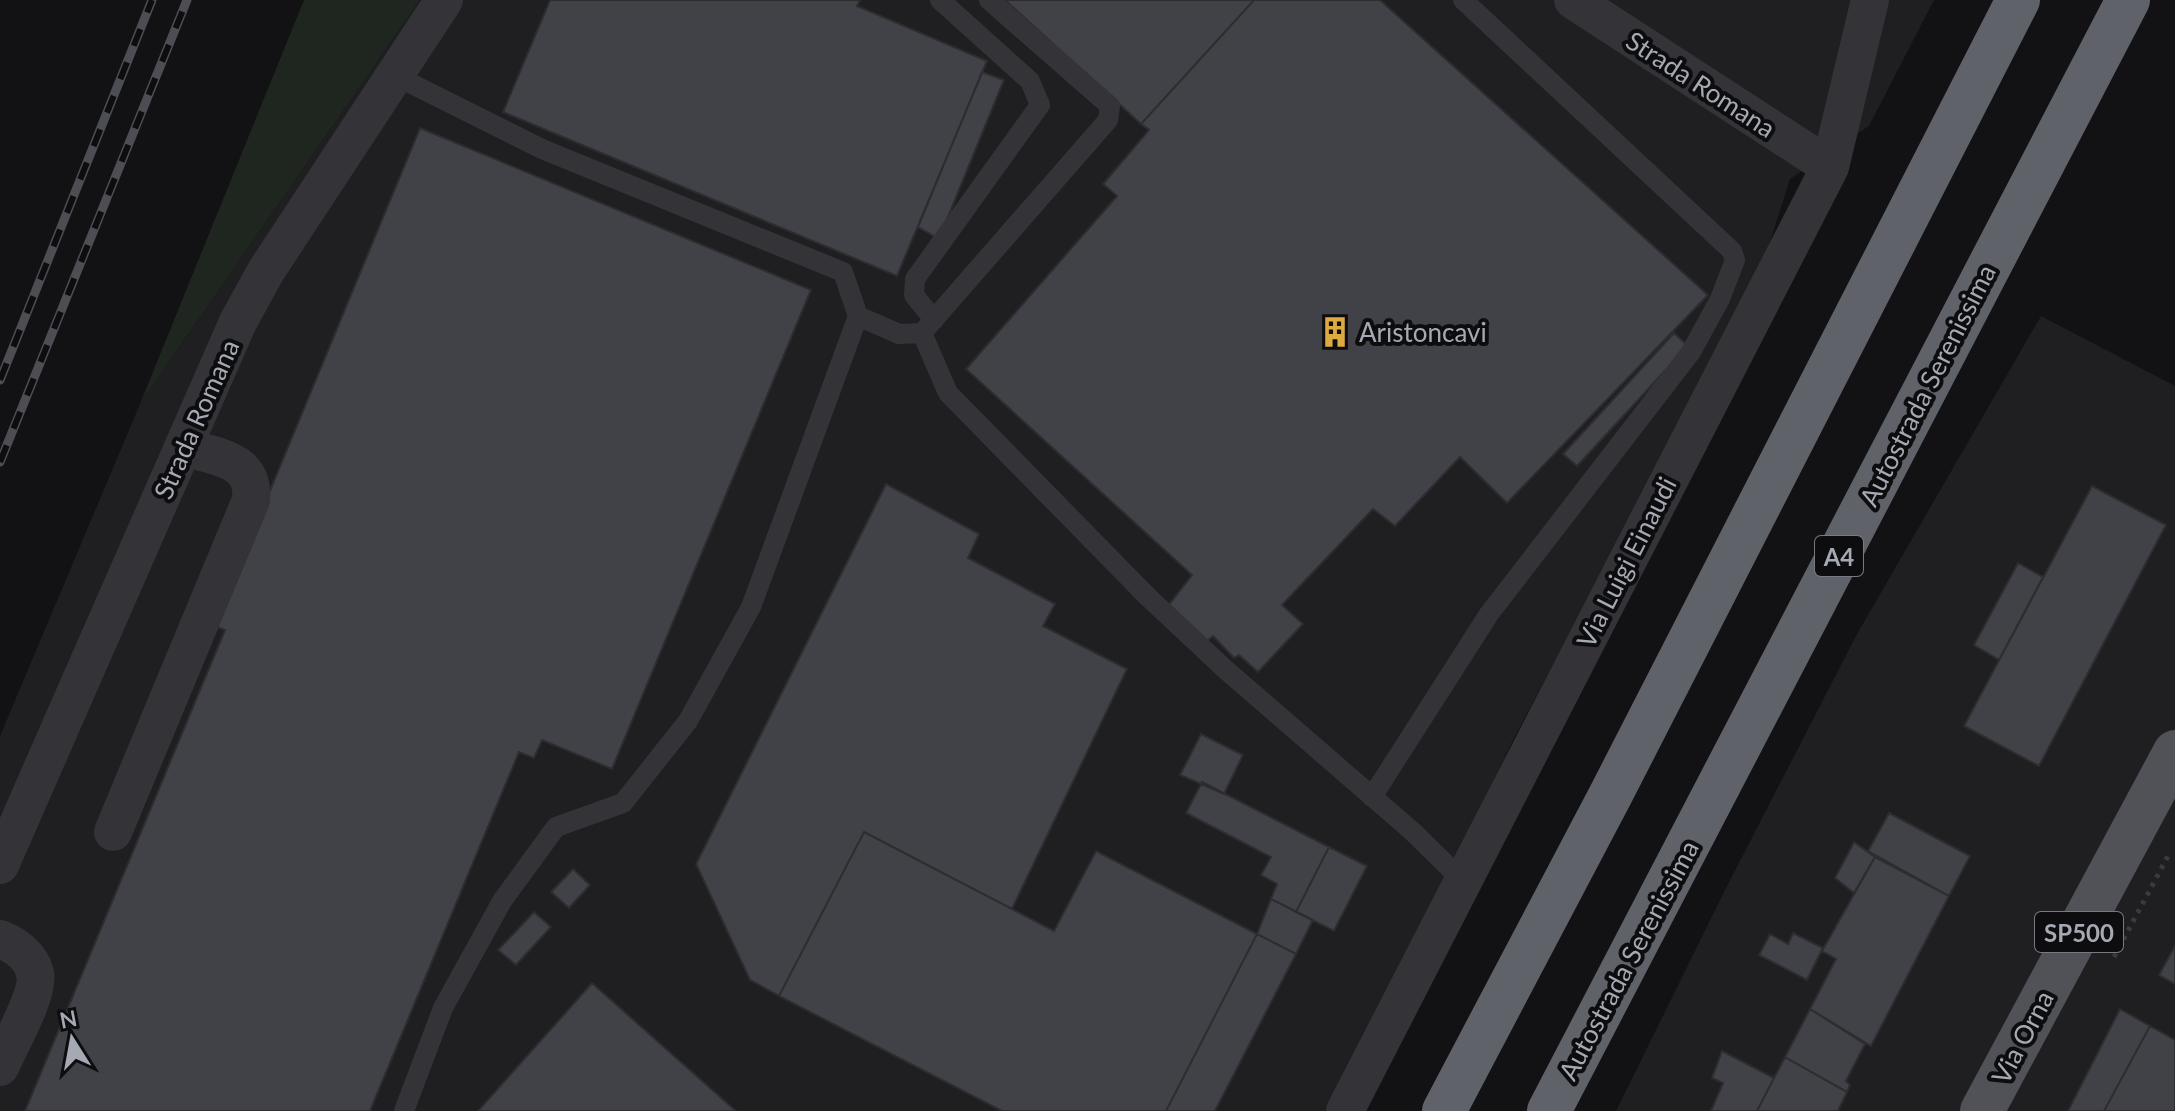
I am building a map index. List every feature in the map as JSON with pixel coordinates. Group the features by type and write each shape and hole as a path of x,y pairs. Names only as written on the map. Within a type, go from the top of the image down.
{"highway":[{"path":"1444,1111 1611,794 2018,0"},
{"name":"Autostrada Serenissima","path":"1549,1111 2128,0"}],"main road":[{"name":"Via Orna","path":"1982,1111 2175,752"}],"street":[{"name":"Strada Romana","path":"0,865 238,322 266,271 444,0"},
{"name":"Strada Romana","path":"1573,0 1830,167"},
{"name":"Via Luigi Einaudi","path":"1345,1111 1830,167 1870,0"},
{"path":"113,832 251,500 252,487 248,475 239,465 184,447"},
{"path":"0,939 12,944 27,957 35,974 34,989 0,1067"}],"lane":[{"path":"940,0 1030,81 1040,105 915,279 914,295 928,327 948,393 1147,596 1412,831 1462,880"},
{"path":"858,316 899,334 928,327 1108,120 1110,106 989,0"},
{"path":"1372,797 1489,614 1691,352 1720,299 1735,260 1732,251 1463,0"},
{"path":"394,75 542,149 843,272 858,316 751,607 688,721 623,803 556,827 502,901 443,1008 404,1111"},
{"path":"1729,276 1763,298"}],"shaded area":[{"path":"304,0 420,0 140,404"},
{"path":"420,0 1934,0 1869,126 1790,179 1759,277 1513,740 1437,898 1325,1111 0,1111 0,736 140,404"},
{"path":"2041,316 2175,386 2175,1111 1616,1111 1857,634"}],"building":[{"path":"550,0 860,0 857,6 987,61 897,276 503,112"},
{"path":"1005,0 1254,0 1141,124"},
{"name":"Aristoncavi","path":"1254,0 1380,0 1708,295 1507,503 1460,457 1395,526 1373,509 1282,605 1303,624 1258,672 1239,655 1234,658 1213,636 1207,641 1168,606 1192,575 966,369 1117,196 1103,184 1149,130 1141,124"},
{"path":"982,72 1004,80 939,239 918,227"},
{"path":"420,128 811,290 612,769 542,740 534,758 519,752 370,1111 25,1111 225,630 214,626"},
{"path":"1674,333 1688,346 1577,466 1563,454"},
{"path":"886,484 979,534 968,558 1055,604 1043,626 1127,669 1012,909 864,832 779,996 750,980 696,864"},
{"path":"2092,486 2166,525 2039,766 1964,726"},
{"path":"2018,563 2043,577 1999,660 1974,645"},
{"path":"1201,734 1243,755 1224,794 1180,775"},
{"path":"1202,782 1329,847 1296,912 1271,899 1277,884 1261,875 1271,857 1186,813"},
{"path":"1889,813 1970,856 1949,896 1868,851"},
{"path":"864,832 1054,931 1096,851 1257,934 1166,1111 1002,1111 779,996"},
{"path":"1854,842 1875,857 1854,893 1835,878"},
{"path":"1329,847 1367,866 1334,931 1296,912"},
{"path":"1875,857 1949,896 1871,1046 1810,1009 1836,959 1822,951"},
{"path":"573,869 590,885 569,908 551,892"},
{"path":"1271,899 1313,920 1296,954 1257,934"},
{"path":"534,912 551,927 516,965 498,950"},
{"path":"1793,933 1823,948 1807,980 1759,955 1770,934 1788,944"},
{"path":"1257,934 1296,954 1215,1111 1166,1111"},
{"path":"2175,946 2175,984 2159,975"},
{"path":"592,983 736,1111 478,1111"},
{"path":"1810,1009 1865,1044 1846,1081 1850,1085 1847,1092 1785,1057"},
{"path":"2120,1009 2150,1026 2104,1111 2068,1111"},
{"path":"2150,1026 2175,1040 2175,1111 2104,1111"},
{"path":"1722,1051 1774,1078 1757,1111 1711,1111 1723,1083 1712,1078"},
{"path":"1785,1057 1847,1092 1838,1111 1757,1111"}],"railway":[{"path":"0,380 152,0"},
{"path":"0,462 187,0"}],"place":[{"name":"Aristoncavi","path":"1335,332"}]}
